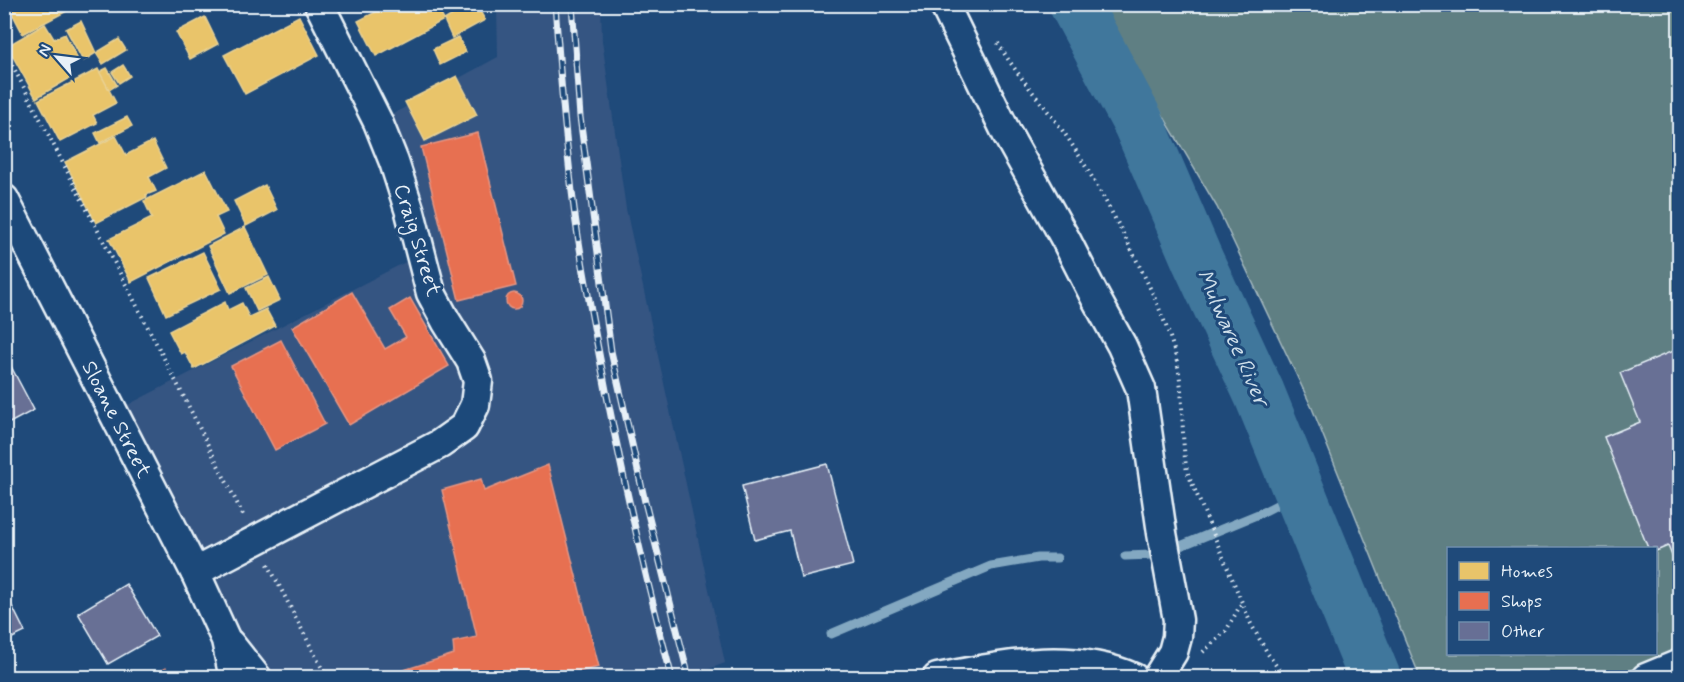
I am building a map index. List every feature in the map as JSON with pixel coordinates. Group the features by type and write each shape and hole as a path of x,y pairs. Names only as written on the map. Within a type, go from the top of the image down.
{"street":[{"name":"Craig Street","path":"195,572 440,444 464,428 475,405 477,381 471,361 431,293 410,212 394,162 378,122 319,4"},
{"path":"944,4 1007,134 1122,346 1141,389 1162,533 1178,620 1173,652 1157,678"},
{"name":"Sloane Street","path":"4,200 195,572 226,640 234,678"},
{"name":"Sloane Street","path":"226,640 257,678"},
{"path":"937,678 1010,665 1047,662 1090,664 1109,668 1134,678"},
{"path":"1646,678 1680,664"}],"path":[{"path":"993,34 1009,63 1064,132 1084,163 1115,218 1161,312 1178,369 1183,452 1187,471 1241,603 1260,641 1285,678"},
{"path":"4,49 248,526"},
{"path":"263,555 327,678"},
{"path":"1201,654 1226,631 1241,603"}],"shaded area":[{"path":"497,5 601,5 602,41 626,209 725,663 685,678 247,677 114,412 421,254 378,122 498,57"}],"green space":[{"path":"1098,5 1679,5 1679,677 1420,677 1312,408 1217,207"}],"building: Homes":[{"path":"4,4 80,4 23,34 13,15 10,17"},
{"path":"391,4 435,4 444,20 376,56 358,21"},
{"path":"471,4 476,4 485,20 452,38 444,20"},
{"path":"299,16 319,55 245,94 224,55"},
{"path":"205,17 218,44 190,59 176,32"},
{"path":"81,21 96,53 83,61 66,29"},
{"path":"45,24 54,39 65,34 77,58 65,64 72,77 36,98 7,46"},
{"path":"458,37 466,52 440,65 433,49"},
{"path":"119,39 126,50 103,64 96,53"},
{"path":"123,65 130,76 119,83 112,72"},
{"path":"107,68 117,85 109,90 99,72"},
{"path":"98,69 116,103 93,115 97,123 60,142 38,100"},
{"path":"457,76 477,115 425,141 405,102"},
{"path":"127,117 132,126 100,143 95,133"},
{"path":"116,136 126,155 153,141 166,168 149,177 156,191 96,223 65,162"},
{"path":"206,170 227,212 216,217 224,234 131,282 109,239 152,218 144,201"},
{"path":"265,185 277,210 246,226 234,201"},
{"path":"245,227 268,275 230,293 208,246"},
{"path":"203,252 221,289 166,315 149,278"},
{"path":"269,277 280,300 257,311 246,288"},
{"path":"225,302 228,310 242,303 249,317 266,309 275,326 194,369 185,352 181,354 169,331"}],"building: Shops":[{"path":"478,133 516,286 459,300 421,147"},
{"path":"352,292 385,349 406,337 390,310 410,298 449,366 349,425 292,327"},
{"path":"514,293 520,295 522,301 520,307 514,309 508,307 506,301 508,295"},
{"path":"281,340 325,424 275,450 231,366"},
{"path":"548,465 599,667 577,672 578,678 379,678 454,654 453,642 477,637 442,490 481,479 484,491"},
{"path":"166,668 171,678 149,678"}],"building: Other":[{"path":"1680,348 1680,575 1668,546 1657,551 1657,547 1648,547 1604,437 1640,422 1620,373"},
{"path":"6,357 34,410 4,426 4,358"},
{"path":"827,464 853,565 801,578 790,531 755,540 742,486"},
{"path":"126,584 157,636 108,664 78,613"},
{"path":"4,590 25,632 4,642"}],"waterway":[{"name":"Mulwaree River","path":"1075,4 1139,124 1197,259 1259,393 1375,678"},
{"path":"1125,556 1152,555 1178,547 1261,513 1300,493"},
{"path":"831,634 991,566 1038,558 1057,558"}],"railway":[{"path":"555,4 569,163 584,270 624,479 672,678"},
{"path":"572,4 580,117 611,351 645,502 689,678"}]}
